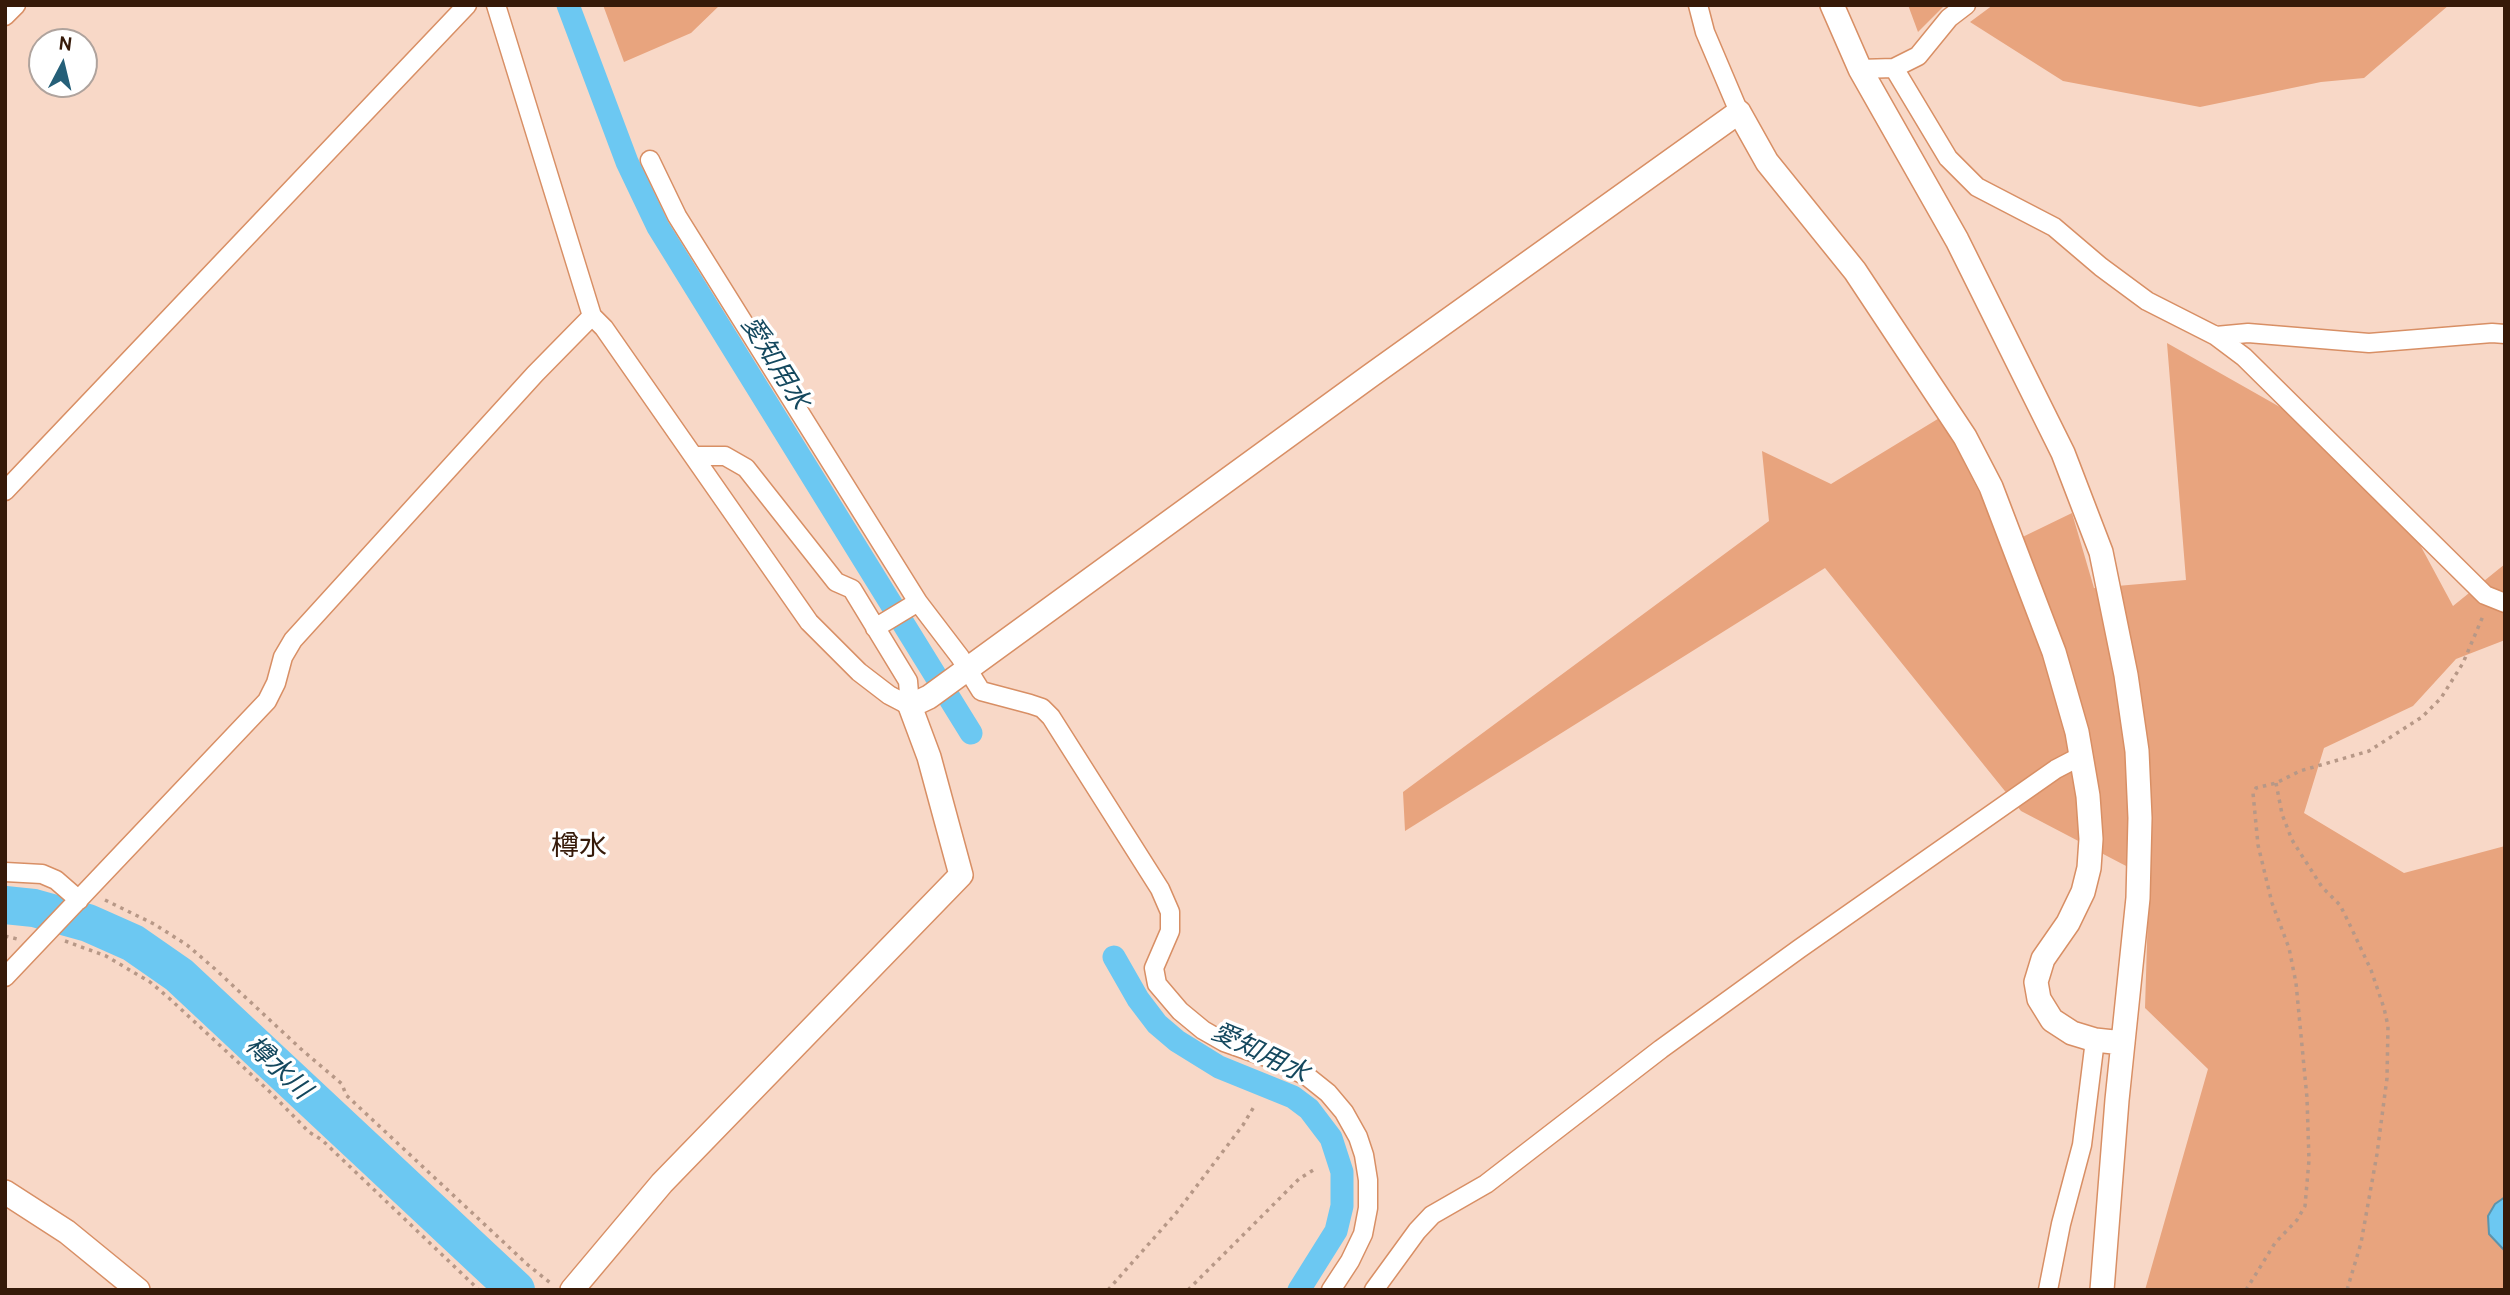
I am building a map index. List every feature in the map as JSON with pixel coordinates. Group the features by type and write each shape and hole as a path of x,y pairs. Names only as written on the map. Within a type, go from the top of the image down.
{"street":[{"path":"5,16 16,5"},
{"path":"5,491 467,5"},
{"path":"496,5 592,316 604,328 695,456 809,622 859,672 889,695 920,701 1739,111"},
{"path":"1698,5 1705,32 1739,111 1767,162 1855,271 1965,437 1986,477 2054,652 2077,732 2088,796 2091,839 2089,868 2083,892 2068,923 2043,959 2036,982 2039,999 2052,1020 2071,1033 2095,1040 2123,1043"},
{"path":"1832,5 1860,69 1957,240 2063,453 2101,552 2126,675 2137,751 2140,818 2138,898 2102,1290"},
{"path":"1860,69 1894,68 1918,56 1949,18 1966,5"},
{"path":"1894,68 1948,158 1977,187 2054,227 2147,301 2216,336 2244,357 2497,601"},
{"path":"650,160 677,216 918,602 965,671 981,691 1042,708 1051,717 1160,889 1170,912 1170,931 1154,968 1157,984 1180,1011 1203,1030 1224,1042 1275,1060 1308,1077 1328,1093 1344,1112 1364,1155 1368,1208 1363,1234 1350,1261 1331,1290"},
{"path":"5,977 267,701 293,640 535,374 592,316"},
{"path":"2216,336 2248,333 2370,343 2505,334"},
{"path":"572,1290 662,1183 961,875 929,757 920,701 852,589 836,582 746,468 725,456 695,456"},
{"path":"875,628 918,602"},
{"path":"1374,1290 1432,1215 1486,1184 1661,1049 1799,949 2056,769 2081,756"},
{"path":"5,872 42,874 56,880 79,899"},
{"path":"2048,1290 2082,1144 2095,1040"},
{"path":"5,1192 67,1232 138,1290"}],"path":[{"path":"2246,1290 2275,1243 2297,1220 2305,1206 2308,1187 2307,1098 2296,983 2289,948 2272,903 2258,845 2253,793 2256,788 2276,783 2300,771 2369,751 2422,717 2441,698 2497,601"},
{"path":"2276,783 2282,814 2292,840 2322,887 2340,905 2371,970 2388,1026 2387,1078 2377,1154 2361,1243 2347,1290"},
{"path":"79,899 99,898 154,924 197,953 342,1084 346,1095 528,1265 559,1290"},
{"path":"49,931 106,956 160,990 480,1290"},
{"path":"1108,1290 1177,1212 1255,1105"},
{"path":"1188,1290 1298,1180 1315,1169"}],"shaded area":[{"path":"603,5 720,5 691,33 624,62"},
{"path":"1908,5 1945,5 1918,32"},
{"path":"1993,5 2449,5 2364,78 2321,82 2200,107 2063,81 1970,22"},
{"path":"2167,343 2287,411 2418,541 2453,606 2505,564 2505,640 2456,659 2413,706 2324,748 2304,813 2404,873 2505,846 2505,1290 2145,1290 2208,1069 2145,1008 2149,878 2021,811 1825,568 1405,831 1403,792 1769,521 1762,451 1831,484 1941,417 2006,545 2072,513 2094,588 2186,580"}],"water":[{"path":"2505,1197 2505,1251 2489,1234 2488,1216 2495,1204"}],"waterway":[{"name":"愛知用水","path":"568,5 627,162 658,227 971,733"},
{"name":"樽水川","path":"5,905 34,908 88,923 133,943 179,975 516,1290"},
{"name":"愛知用水","path":"1114,957 1138,999 1157,1024 1177,1041 1219,1067 1293,1097 1309,1109 1331,1138 1342,1172 1342,1206 1336,1231 1299,1290"}],"district":[{"name":"樽水","path":"579,847"}]}
